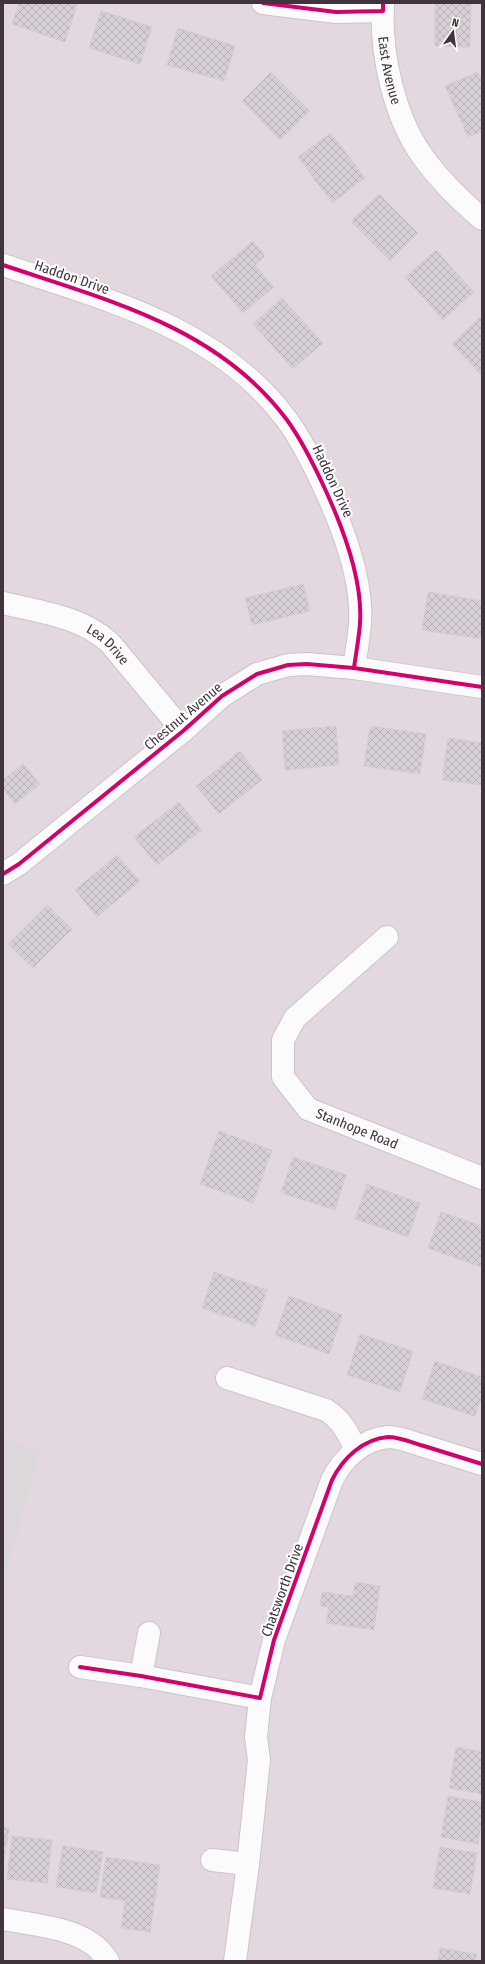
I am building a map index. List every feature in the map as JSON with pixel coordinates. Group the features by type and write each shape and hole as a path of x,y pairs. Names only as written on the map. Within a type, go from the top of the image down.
{"street":[{"name":"East Avenue","path":"263,3 336,12 383,7 385,52 390,80 406,127 422,157 452,193 482,219"},
{"name":"Haddon Drive","path":"3,265 108,301 174,327 197,339 216,352 256,385 272,401 303,444 335,509 345,536 358,590 360,622 354,668"},
{"name":"Lea Drive","path":"3,603 79,622 99,632 110,643 183,731"},
{"name":"Chestnut Avenue","path":"3,874 20,864 183,731 222,696 257,674 288,665 307,664 354,668 482,687"},
{"name":"Stanhope Road","path":"387,937 295,1018 283,1040 283,1078 308,1109 482,1178"},
{"path":"227,1378 326,1410 338,1417 356,1450"},
{"name":"Chatsworth Drive","path":"235,1961 248,1864 259,1760 256,1736 260,1698 274,1640 332,1480 338,1468 356,1450 373,1440 388,1437 402,1439 482,1464"},
{"path":"141,1676 149,1633"},
{"path":"80,1667 141,1676 260,1698"},
{"path":"212,1860 248,1864"},
{"path":"3,1919 53,1928 74,1935 91,1942 108,1961"}],"shaded area":[{"path":"3,3 482,3 482,1961 3,1961"},
{"path":"3,1438 40,1451 3,1583"}],"building":[{"path":"19,3 70,3 77,5 65,42 12,24"},
{"path":"435,3 471,3 470,47 435,46"},
{"path":"101,11 152,27 140,64 89,48"},
{"path":"178,28 235,46 224,81 167,65"},
{"path":"271,72 310,111 280,140 242,101"},
{"path":"478,72 482,82 482,131 468,137 445,86"},
{"path":"331,133 365,178 332,203 298,157"},
{"path":"379,194 418,233 390,261 351,221"},
{"path":"253,241 265,256 255,265 274,287 243,313 211,276"},
{"path":"436,250 474,292 443,320 405,277"},
{"path":"282,298 323,343 293,369 253,324"},
{"path":"480,317 482,319 482,376 452,344"},
{"path":"303,584 310,611 252,625 245,598"},
{"path":"428,592 482,601 482,639 422,630"},
{"path":"336,726 339,765 285,770 282,731"},
{"path":"370,726 426,734 420,774 364,766"},
{"path":"448,738 482,743 482,785 442,780"},
{"path":"240,751 262,780 219,814 196,786"},
{"path":"23,764 40,784 15,804 3,789 3,780"},
{"path":"179,802 202,830 157,865 134,837"},
{"path":"117,855 140,881 97,917 75,890"},
{"path":"47,905 72,929 33,968 8,944"},
{"path":"219,1131 272,1150 253,1203 200,1184"},
{"path":"293,1157 346,1175 335,1210 281,1193"},
{"path":"367,1184 420,1203 408,1237 355,1219"},
{"path":"441,1212 482,1226 481,1267 428,1248"},
{"path":"214,1272 267,1290 255,1326 202,1308"},
{"path":"289,1296 342,1315 329,1354 275,1335"},
{"path":"360,1334 413,1351 400,1392 347,1375"},
{"path":"435,1361 482,1377 482,1396 475,1416 422,1399"},
{"path":"355,1582 380,1586 374,1630 326,1623 329,1607 320,1606 322,1592 353,1596"},
{"path":"456,1747 482,1752 482,1794 449,1788"},
{"path":"448,1796 482,1802 482,1819 478,1844 441,1837"},
{"path":"3,1827 9,1828 3,1865"},
{"path":"12,1836 52,1840 47,1883 7,1879"},
{"path":"63,1846 103,1852 96,1893 56,1887"},
{"path":"440,1847 477,1853 470,1894 433,1888"},
{"path":"106,1857 160,1865 150,1932 121,1928 125,1901 100,1897"},
{"path":"440,1948 477,1954 475,1961 438,1961"}],"cycle path":[{"path":"263,3 336,12 383,11 383,3"},
{"path":"3,265 120,305 158,321 194,339 228,361 259,388 287,420 303,445 325,489 345,537 355,572 360,606 360,629 354,668"},
{"path":"3,874 19,864 183,731 222,696 257,674 288,665 307,664 354,668 482,687"},
{"path":"80,1667 141,1676 260,1698 274,1640 332,1480 348,1457 370,1441 388,1437 406,1440 482,1464"}]}
